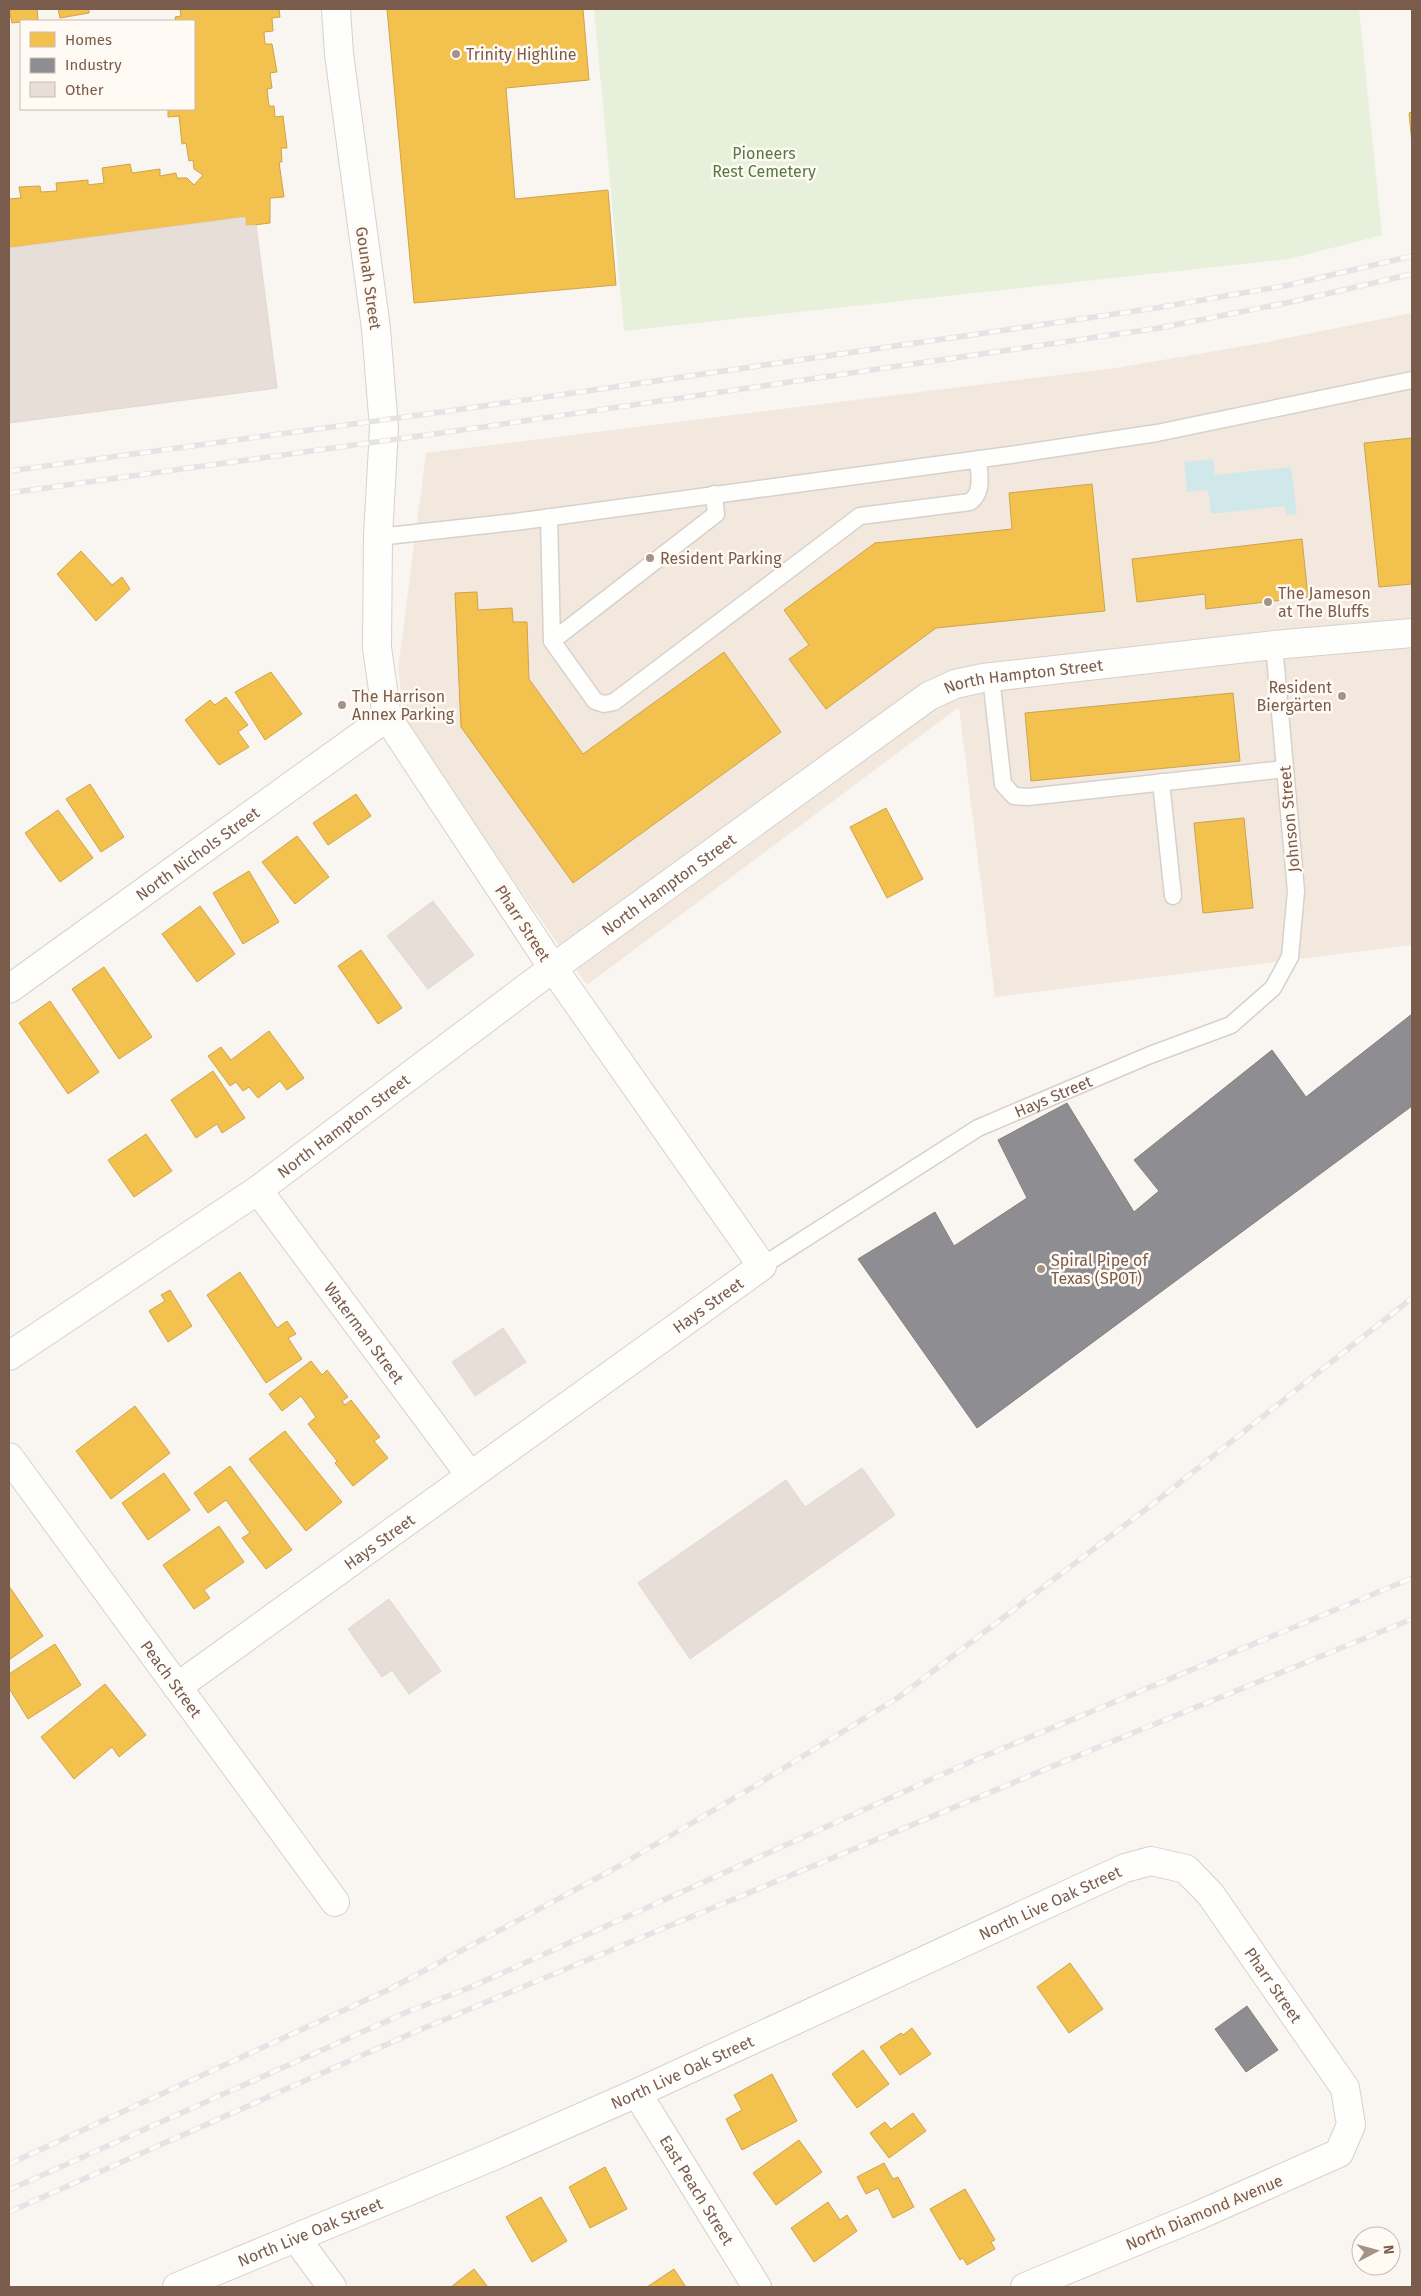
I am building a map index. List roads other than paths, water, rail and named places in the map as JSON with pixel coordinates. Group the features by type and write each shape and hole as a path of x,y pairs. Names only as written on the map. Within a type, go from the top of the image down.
{"street":[{"name":"Gounah Street","path":"336,9 339,54 376,329 384,428 378,542"},
{"name":"Pharr Street","path":"378,542 377,648 387,717 553,968 762,1266"},
{"name":"North Hampton Street","path":"9,1356 258,1190 553,968 929,696 955,684 991,677 1274,645 1412,632"},
{"name":"North Nichols Street","path":"9,989 387,717"},
{"name":"Waterman Street","path":"258,1190 470,1475"},
{"name":"Hays Street","path":"177,1687 762,1266"},
{"name":"Peach Street","path":"9,1457 335,1902"},
{"name":"North Live Oak Street","path":"177,2287 491,2157 637,2093 1125,1868 1151,1861 1186,1868"},
{"name":"Pharr Street","path":"1186,1868 1211,1895 1345,2088 1348,2110"},
{"name":"East Peach Street","path":"637,2093 757,2287"},
{"name":"North Diamond Avenue","path":"1025,2287 1197,2216 1339,2154 1351,2126 1348,2110"},
{"path":"296,2238 332,2287"}],"lane":[{"path":"378,542 714,494 978,459 1157,432 1412,380"},
{"path":"549,517 552,641 595,701 604,704 614,702 860,516 970,502 976,497 979,488 978,459"},
{"path":"552,641 716,514 714,494"},
{"name":"Johnson Street","path":"1273,988 1290,957 1296,891 1274,645"},
{"path":"991,677 1004,784 1014,796 1028,797 1285,769"},
{"path":"1162,782 1173,896"},
{"name":"Hays Street","path":"762,1266 978,1128 1150,1055 1231,1025 1273,988"}],"water":[{"path":"1213,459 1215,475 1291,467 1297,514 1286,515 1285,506 1211,514 1208,490 1187,492 1184,462"}],"railway":[{"path":"9,471 449,411 1156,308 1289,285 1412,256"},
{"path":"9,493 455,431 1159,328 1291,302 1412,274"},
{"path":"9,2164 390,1989 612,1870 753,1787 899,1697 1154,1503 1412,1298"},
{"path":"9,2190 407,2012 469,1988 963,1765 1412,1578"},
{"path":"9,2212 417,2031 1123,1737 1412,1619"}],"place":[{"name":"Trinity Highline","path":"456,54"},
{"name":"Resident Parking","path":"650,558"},
{"name":"The Jameson at The Bluffs","path":"1268,602"},
{"name":"Resident Biergärten","path":"1342,696"},
{"name":"The Harrison Annex Parking","path":"342,705"},
{"name":"Spiral Pipe of Texas (SPOT)","path":"1041,1269"}],"park label":[{"name":"Pioneers Rest Cemetery","path":"764,162"}]}
